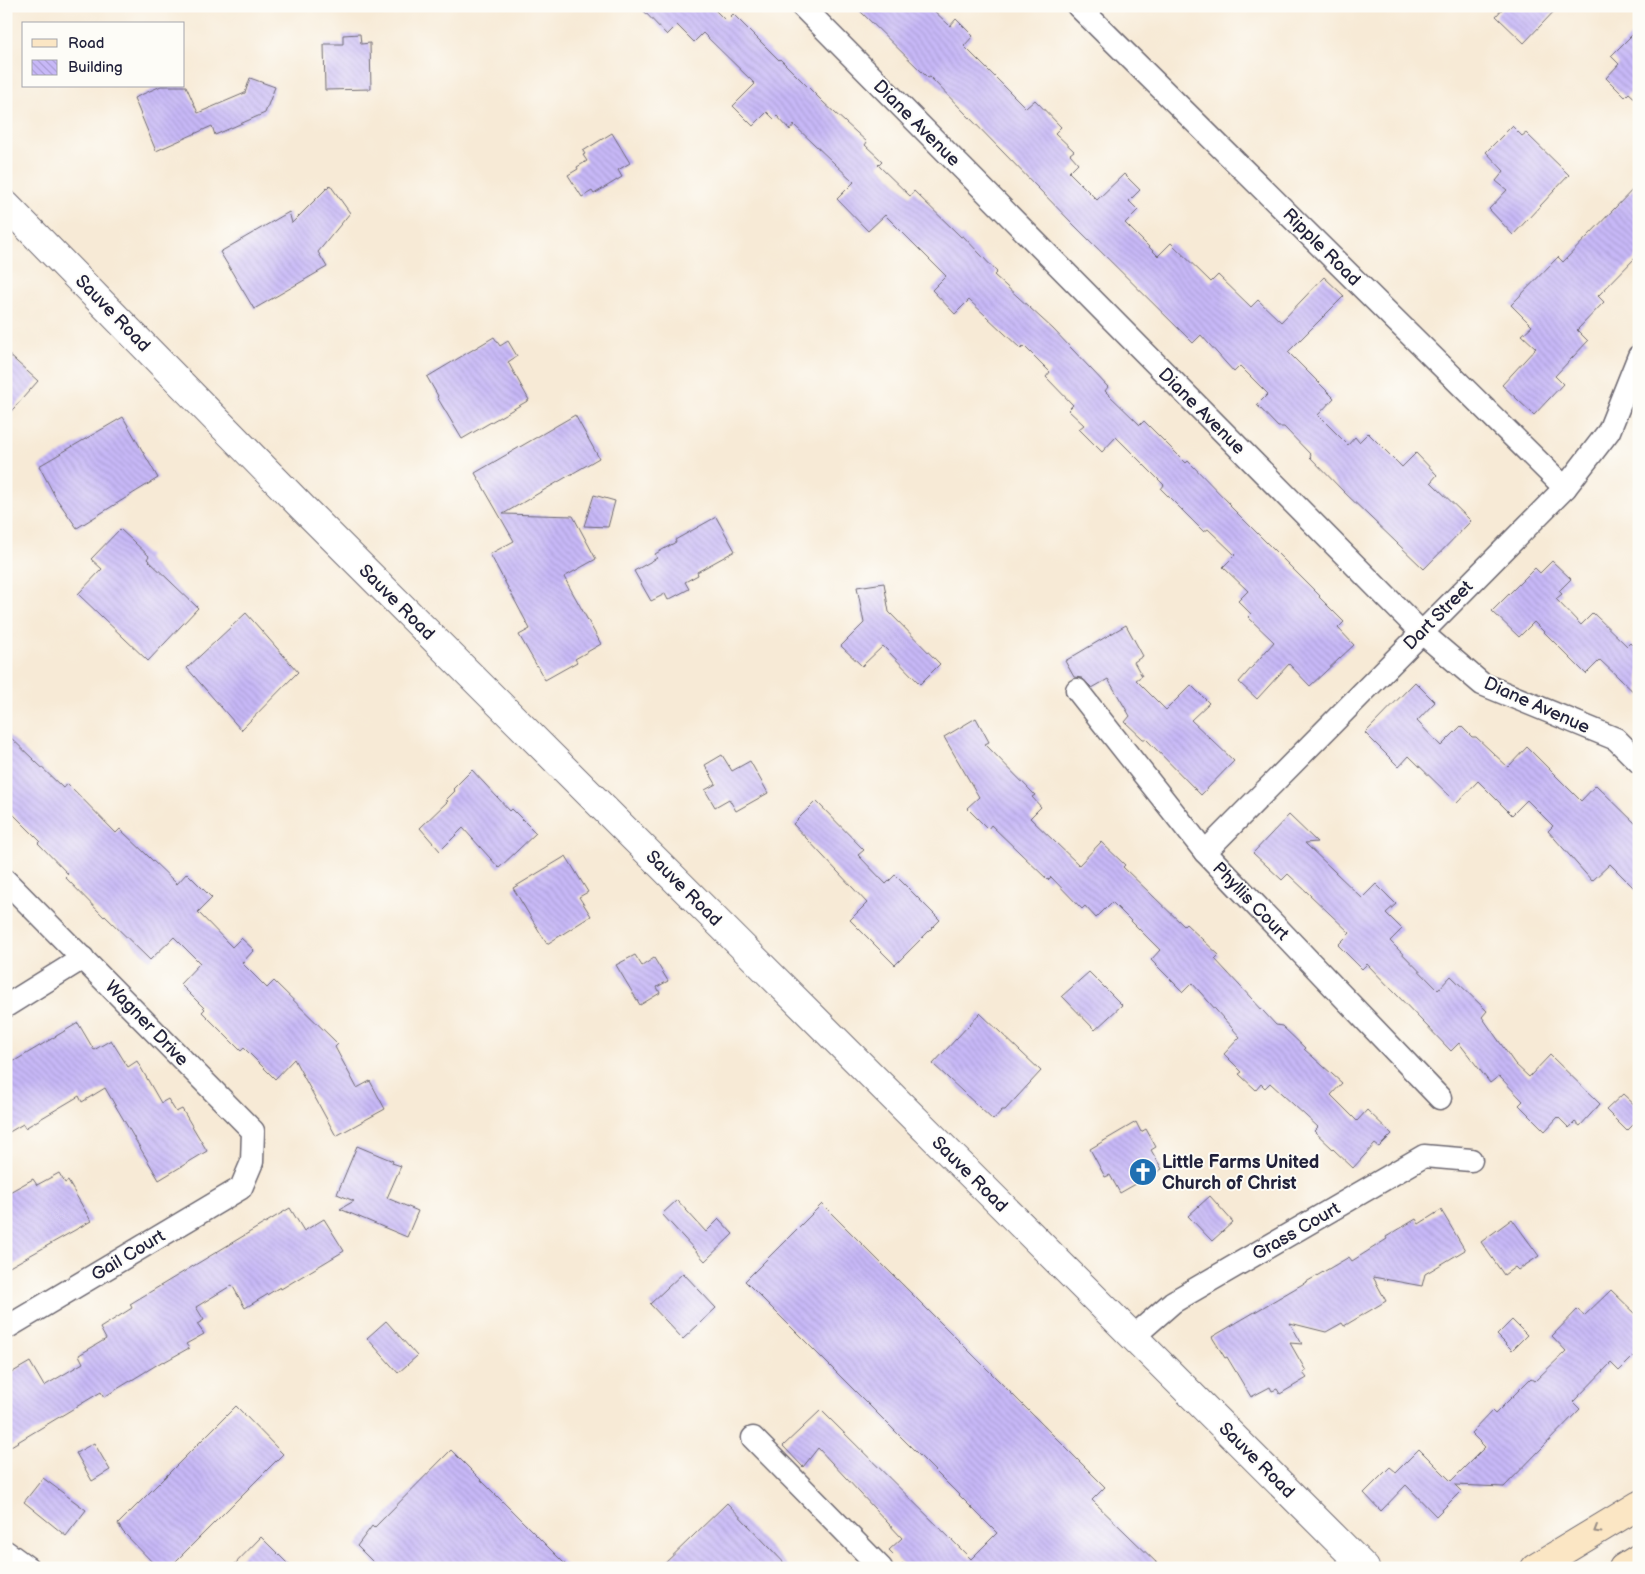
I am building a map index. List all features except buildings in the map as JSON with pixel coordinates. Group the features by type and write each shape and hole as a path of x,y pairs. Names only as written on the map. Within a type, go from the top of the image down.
{"main road":[{"path":"1535,1568 1639,1505"},
{"path":"1623,1568 1639,1558"}],"street":[{"name":"Diane Avenue","path":"802,6 1421,632 1482,684 1616,739 1639,762"},
{"name":"Ripple Road","path":"1078,6 1565,488"},
{"name":"Sauve Road","path":"6,205 303,508 1364,1568"},
{"name":"Dart Street","path":"1205,852 1565,488 1609,431 1639,356"},
{"name":"Phyllis Court","path":"1077,690 1205,852 1440,1098"},
{"name":"Wagner Drive","path":"6,881 253,1132 252,1162 245,1178"},
{"path":"6,1006 83,958"},
{"name":"Grass Court","path":"1133,1337 1173,1302 1424,1156 1471,1160"},
{"name":"Gail Court","path":"6,1328 241,1188 245,1178"},
{"path":"753,1438 881,1568"},
{"path":"6,1552 28,1568"}],"place":[{"name":"Little Farms United Church of Christ","path":"1143,1172"}]}
